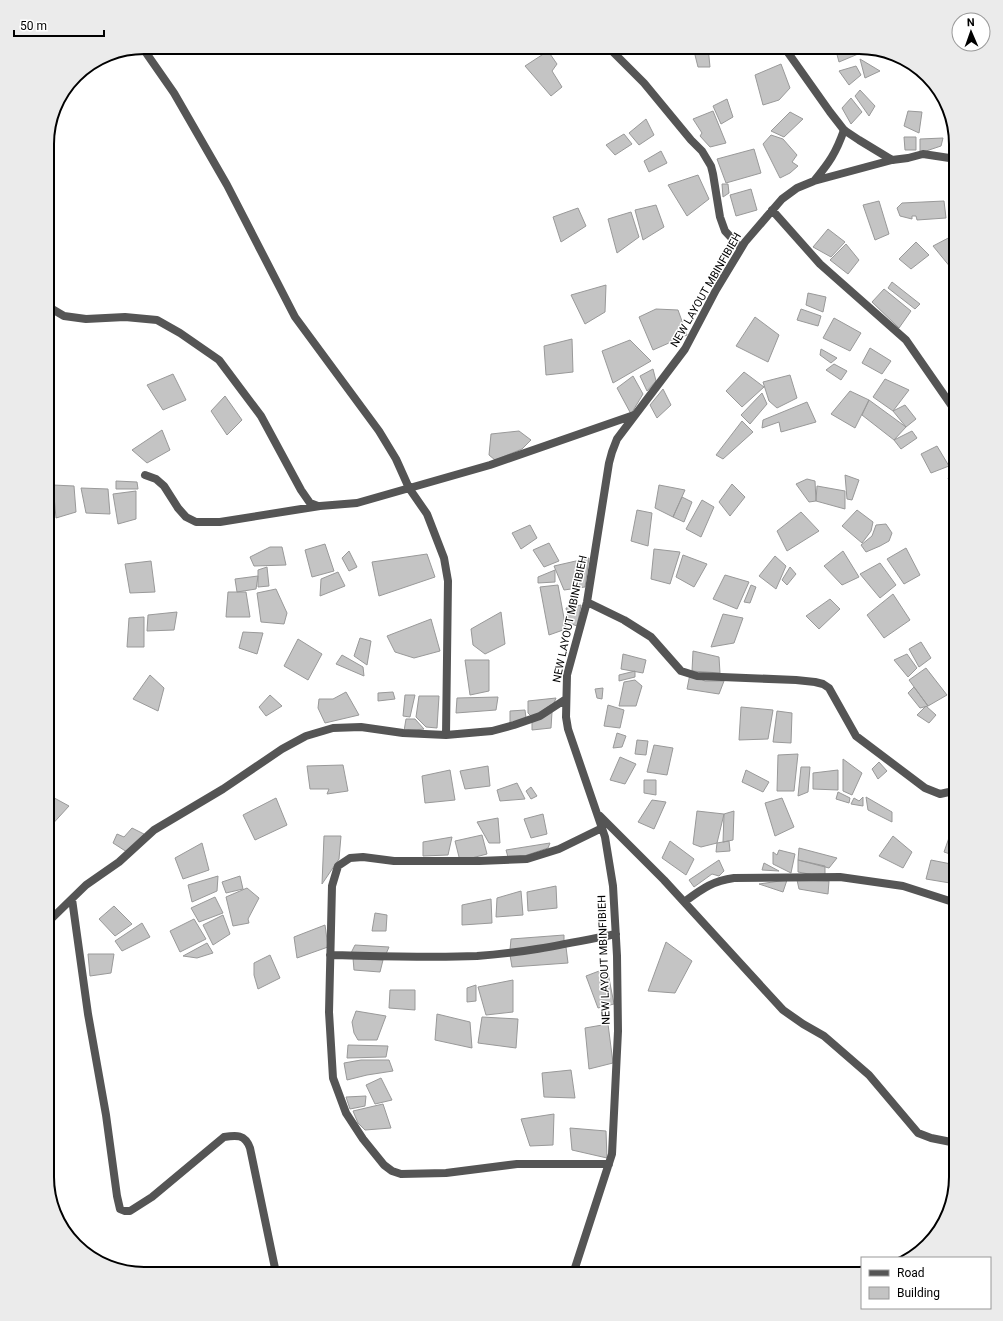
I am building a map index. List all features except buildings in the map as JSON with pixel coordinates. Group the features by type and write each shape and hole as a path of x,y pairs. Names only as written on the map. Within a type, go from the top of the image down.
{"street":[{"path":"147,54 174,92 227,185 294,317 379,431 396,459 409,488 427,514 444,558 447,576 448,626 446,735"},
{"path":"615,54 644,83 691,140 702,150 714,174 720,217 725,231 741,248"},
{"path":"789,54 844,130 892,160"},
{"path":"814,181 830,162 839,145 844,130"},
{"name":"NEW LAYOUT MBINFIBIEH","path":"575,1267 612,1154 618,1031 618,956 613,886 605,837 568,729 566,717 567,675 587,602 609,463 617,439 685,349 716,290 741,248 782,199 797,188 814,181 892,160 923,154 949,158"},
{"path":"772,210 820,264 906,340 949,402"},
{"path":"54,310 64,316 86,319 125,317 157,320 180,333 219,360 261,416 301,490 310,503 320,506"},
{"path":"145,475 156,479 164,486 178,508 186,517 196,522 220,522 320,506 357,503 490,465 635,415"},
{"path":"587,602 624,620 651,637 681,671 697,676 796,680 823,684 829,688 856,736 925,788 940,794 949,792"},
{"path":"54,917 86,885 119,862 154,830 223,788 282,748 306,736 333,728 361,727 403,733 446,735 492,731 540,716 566,699"},
{"path":"598,814 684,902 783,1010 824,1036 869,1075 918,1134 949,1142"},
{"path":"602,828 559,849 527,859 479,861 394,861 363,856 350,858 338,866 332,886 329,1012 333,1078 346,1112 363,1139 384,1165 392,1171 401,1174 446,1173 517,1164 609,1164"},
{"path":"684,902 707,885 722,880 734,878 825,877 840,877 903,886 949,900"},
{"path":"72,899 88,1014 106,1115 120,1209 130,1211 152,1197 224,1138 233,1136 242,1137 247,1141 250,1148 275,1267"},
{"path":"330,955 420,957 478,956 542,949 616,934"}]}
